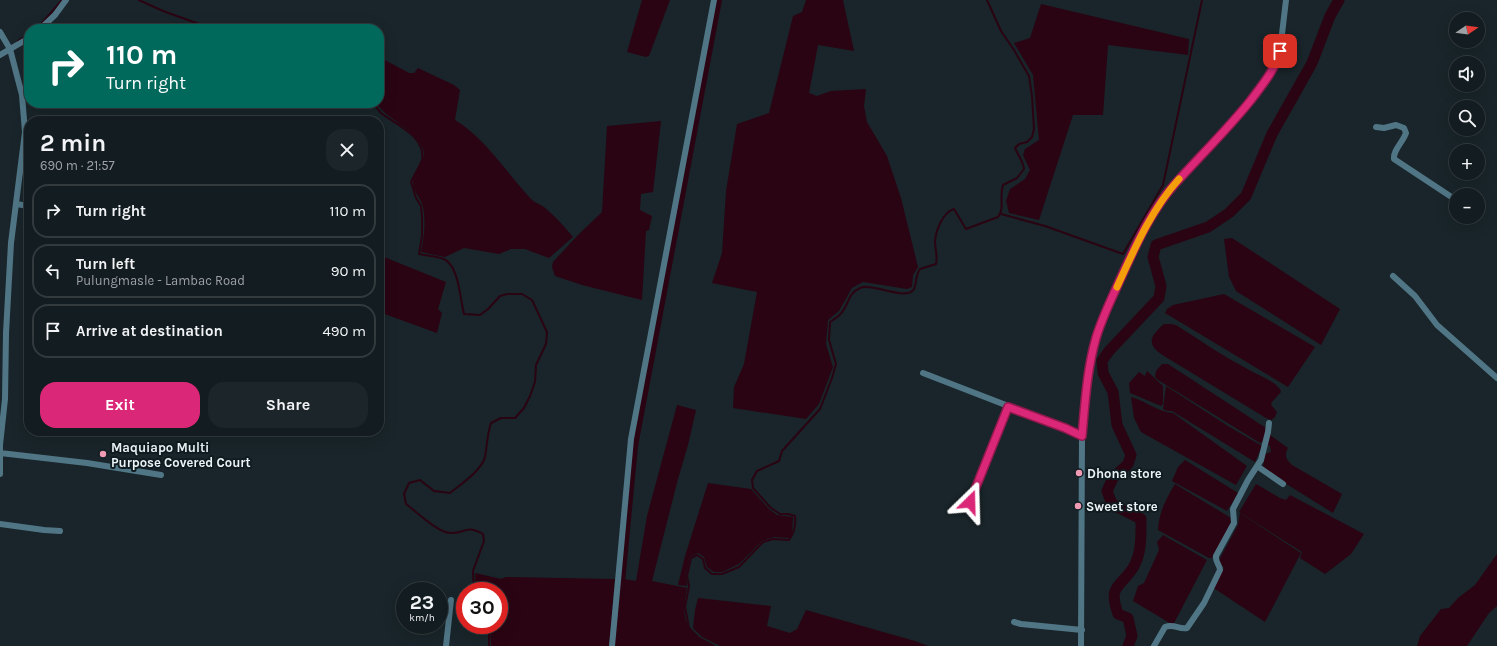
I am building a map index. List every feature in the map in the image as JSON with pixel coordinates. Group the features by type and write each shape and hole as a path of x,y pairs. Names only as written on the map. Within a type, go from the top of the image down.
{"street":[{"path":"45,24 66,0"},
{"path":"612,646 631,439 714,0"},
{"path":"1082,646 1082,436 1086,387 1102,318 1128,262 1152,216 1173,186 1235,120 1272,72 1278,60 1280,51 1286,0"},
{"path":"0,32 9,48 24,89"},
{"path":"0,55 9,48 24,40"},
{"path":"1376,127 1384,128 1396,124 1404,128 1406,134 1394,154 1394,159 1449,195"},
{"path":"0,474 0,453 5,399 9,271 24,140"},
{"path":"16,204 24,205"},
{"path":"1393,276 1415,296 1437,325 1497,378"},
{"path":"923,373 1082,436"},
{"path":"970,502 1008,407"},
{"path":"1154,646 1165,627 1172,625 1184,629 1187,628 1204,603 1220,570 1216,561 1216,556 1234,523 1233,509 1257,466 1264,449 1269,423"},
{"path":"0,453 162,475"},
{"path":"1257,466 1283,484"},
{"path":"0,524 44,530 60,530"},
{"path":"446,646 451,600"},
{"path":"1014,622 1082,630"}],"shaded area":[{"path":"642,0 670,0 649,56 646,57 627,52"},
{"path":"806,0 843,0 854,51 818,45 809,93 817,96 831,91 866,89 864,106 867,122 887,156 901,198 918,267 913,275 912,287 907,289 863,282 852,288 839,311 828,320 826,344 833,367 819,404 806,419 733,408 734,387 744,364 757,292 712,283 722,253 726,191 737,124 769,113 793,16 802,12"},
{"path":"1041,4 1189,39 1188,55 1108,45 1103,115 1073,115 1039,220 1009,213 1006,201 1010,189 1025,179 1030,170 1023,155 1025,149 1039,140 1033,75 1014,43 1030,38"},
{"path":"384,60 409,73 414,73 418,68 454,85 460,90 455,120 486,146 531,199 548,210 573,237 549,258 525,249 511,249 499,254 464,248 445,257 421,252 424,230 424,213 422,204 414,188 413,181 424,156 424,152 412,134 380,108 384,108"},
{"path":"661,121 653,192 641,194 640,210 652,216 649,230 646,231 642,300 582,285 555,276 552,267 553,262 602,212 607,126"},
{"path":"1232,238 1340,309 1321,345 1236,291 1229,277 1224,239"},
{"path":"384,257 446,282 438,309 442,313 437,333 384,314"},
{"path":"1224,294 1315,347 1288,387 1165,313 1167,309 1173,305"},
{"path":"1164,324 1176,325 1229,359 1276,385 1281,392 1271,403 1277,412 1275,417 1271,420 1266,418 1158,352 1153,345 1152,338"},
{"path":"1162,364 1168,364 1266,428 1264,441 1260,443 1158,380 1155,377 1156,371"},
{"path":"1147,371 1163,386 1163,404 1161,406 1130,393 1129,383 1139,372 1145,376"},
{"path":"1166,386 1262,446 1255,462 1172,411 1163,409"},
{"path":"1131,397 1162,411 1173,413 1247,466 1236,485 1141,432 1134,418"},
{"path":"677,405 696,410 652,581 687,588 684,608 687,623 695,635 712,646 618,646 624,579 636,581 647,516"},
{"path":"1270,435 1288,448 1286,457 1292,465 1342,494 1333,513 1280,480 1263,467 1265,454 1271,452 1270,446 1268,445"},
{"path":"1185,460 1238,493 1227,511 1172,481 1178,467"},
{"path":"708,483 751,489 769,509 777,515 793,517 792,534 789,538 774,537 762,541 739,564 722,572 714,572 707,567 704,557 698,553 690,557 686,576 687,586 678,585 685,556"},
{"path":"1175,484 1231,518 1231,524 1212,558 1209,558 1158,530 1160,517 1164,506"},
{"path":"1256,484 1286,500 1290,495 1364,534 1351,554 1325,574 1300,558 1302,552 1239,512"},
{"path":"1240,513 1301,553 1265,622 1212,587 1224,568 1218,562 1238,525"},
{"path":"1163,535 1207,560 1173,625 1133,601 1138,586 1144,583 1159,550 1157,542"},
{"path":"1497,554 1497,606 1489,613 1467,646 1417,646 1420,636 1441,609 1449,608 1458,598 1475,585"},
{"path":"475,573 501,579 506,577 615,579 609,646 491,646 490,634 508,634 508,582 476,582"},
{"path":"698,598 771,606 767,626 790,633 797,629 806,610 928,646 720,646 702,637 693,628"}],"waterway":[{"path":"42,23 62,0"},
{"path":"139,0 163,11 199,24"},
{"path":"616,646 635,446 719,0"},
{"path":"714,646 699,638 689,628 685,607 689,586 687,576 691,558 697,555 703,559 705,568 712,574 722,574 739,567 763,542 773,539 789,540 793,534 795,528 795,516 780,514 771,508 753,488 752,480 757,471 779,461 782,451 820,409 836,364 829,340 830,322 841,313 853,293 860,288 872,287 897,293 910,292 914,289 917,274 920,269 936,264 937,259 935,241 943,218 954,209 966,229 998,217 1002,206 1003,185 1017,178 1024,169 1022,161 1015,148 1019,144 1027,142 1032,137 1034,129 1029,76 1001,31 987,0"},
{"path":"1001,214 1045,226 1123,254 1163,185 1202,0"},
{"path":"1128,646 1132,636 1128,618 1118,614 1114,598 1116,588 1128,575 1136,562 1140,544 1141,519 1112,504 1107,491 1113,478 1128,464 1131,455 1117,425 1113,392 1103,373 1102,361 1109,351 1159,298 1161,286 1153,257 1156,245 1208,227 1229,213 1246,196 1272,134 1312,63 1330,16 1339,0"},
{"path":"18,41 24,37"},
{"path":"377,108 381,113 409,132 419,144 422,152 422,160 411,182 416,198 421,206 422,236 419,254 444,259 453,268 464,314 480,315 500,296 507,294 522,294 532,300 547,332 546,344 536,365 535,382 530,396 524,408 515,418 501,418 491,423 485,457 480,467 450,493 434,491 420,480 409,483 404,494 406,504 439,529 450,533 472,530 483,534 484,541 473,571 474,582"},
{"path":"489,634 489,646"}],"slow traffic":[{"path":"1117,287 1137,243 1152,216 1179,179"}],"place":[{"name":"Maquiapo Multi Purpose Covered Court","path":"103,454"},
{"name":"Dhona store","path":"1079,473"},
{"name":"Sweet store","path":"1078,506"}],"route":[{"path":"970,502 1008,407 1065,428 1082,436 1086,387 1096,339 1102,318 1137,243 1152,216 1173,186 1235,120 1263,85 1272,72 1278,60 1280,51"}]}
